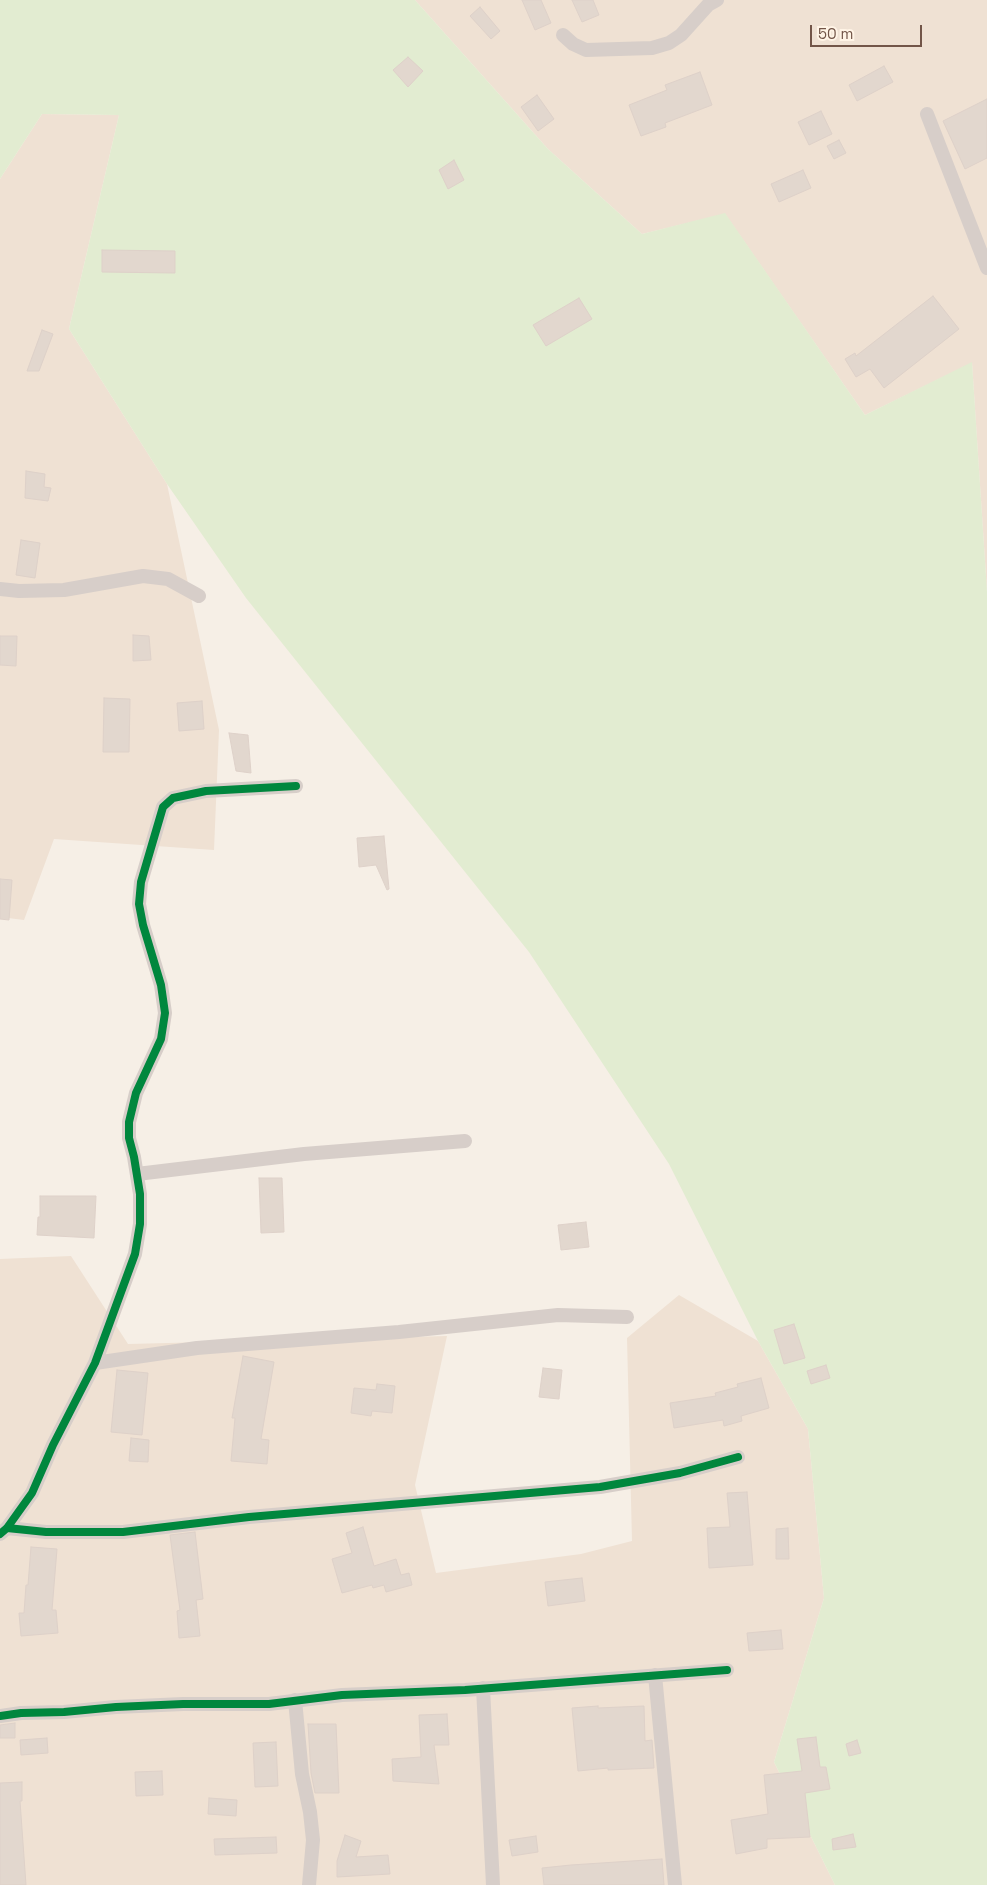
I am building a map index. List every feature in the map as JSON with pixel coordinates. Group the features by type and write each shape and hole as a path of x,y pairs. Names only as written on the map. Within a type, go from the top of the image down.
{"street":[{"path":"563,35 573,44 586,50 652,48 669,43 681,35 708,6 717,0"},
{"path":"927,114 987,268"},
{"path":"0,589 19,591 64,590 144,576 168,579 199,596"},
{"path":"4,1531 32,1493 53,1445 95,1363 134,1254 140,1217 140,1194 129,1138 130,1122 136,1093 161,1039 165,1013 161,986 143,925 139,904 141,882 163,807 173,798 206,791 296,786"},
{"path":"137,1174 304,1154 465,1141"},
{"path":"95,1363 198,1348 399,1332 558,1315 627,1317"},
{"path":"4,1531 123,1532 249,1517 600,1487 680,1473 738,1457"},
{"path":"0,1716 20,1713 64,1712 116,1706 269,1704 342,1695 402,1694 727,1670"},
{"path":"655,1675 675,1885"},
{"path":"483,1688 493,1885"},
{"path":"295,1700 302,1774 310,1812 313,1840 309,1885"}],"shaded area":[{"path":"415,0 987,0 987,592 972,363 865,415 725,214 642,234 548,149"},
{"path":"42,114 119,115 69,329 167,484 219,730 214,850 54,839 24,920 0,917 0,179"},
{"path":"71,1256 128,1344 447,1336 415,1485 436,1573 581,1554 632,1541 627,1338 679,1295 758,1341 808,1429 824,1598 774,1762 835,1885 0,1885 0,1259"}],"green space":[{"path":"0,0 415,0 548,149 642,234 725,213 865,415 972,362 987,592 987,1885 835,1885 774,1762 824,1598 808,1429 758,1341 669,1164 529,952 246,598 167,484 69,329 119,115 42,114 0,179"}],"building":[{"path":"522,0 541,0 551,23 535,30"},
{"path":"572,0 593,0 599,15 582,22"},
{"path":"480,7 500,31 491,39 470,16"},
{"path":"408,57 423,71 408,87 393,70"},
{"path":"884,66 893,82 857,101 849,85"},
{"path":"700,72 712,105 665,123 666,127 641,136 629,105 667,90 665,85"},
{"path":"537,95 554,119 538,131 521,107"},
{"path":"987,99 987,158 965,169 943,121"},
{"path":"821,111 832,134 809,145 798,122"},
{"path":"839,140 846,153 834,159 827,146"},
{"path":"454,160 464,180 448,189 439,170"},
{"path":"803,170 811,188 779,202 771,184"},
{"path":"102,250 175,251 175,273 102,272"},
{"path":"933,296 959,329 884,388 870,369 856,377 845,359 855,353 856,356"},
{"path":"579,298 592,319 546,346 533,325"},
{"path":"42,330 53,334 39,371 27,371"},
{"path":"26,471 45,474 44,487 51,488 48,501 25,498"},
{"path":"21,540 40,543 35,578 16,575"},
{"path":"133,635 149,636 151,660 133,661"},
{"path":"0,636 17,636 16,666 0,665"},
{"path":"104,698 130,699 129,752 103,752"},
{"path":"202,701 204,729 179,731 177,703"},
{"path":"229,733 248,735 251,773 236,771"},
{"path":"384,836 389,889 387,890 376,865 359,867 357,838"},
{"path":"0,879 12,880 9,920 0,919"},
{"path":"259,1178 282,1178 284,1232 261,1233"},
{"path":"40,1196 96,1196 94,1238 37,1235 38,1217 40,1217"},
{"path":"586,1222 589,1247 561,1250 558,1225"},
{"path":"794,1324 805,1358 784,1364 774,1330"},
{"path":"243,1356 274,1362 261,1439 269,1440 267,1464 231,1461 235,1418 232,1418"},
{"path":"826,1365 830,1378 811,1384 807,1371"},
{"path":"543,1368 562,1370 559,1399 539,1397"},
{"path":"117,1370 148,1373 142,1435 111,1432"},
{"path":"761,1378 769,1408 741,1416 742,1421 724,1426 723,1420 674,1428 670,1403 716,1396 715,1393 738,1387 737,1384"},
{"path":"377,1384 395,1386 392,1413 372,1411 371,1416 351,1413 354,1388 376,1390"},
{"path":"131,1438 149,1440 148,1462 129,1461"},
{"path":"747,1492 753,1565 709,1568 707,1528 730,1527 727,1493"},
{"path":"363,1527 374,1566 396,1559 401,1575 409,1573 412,1585 386,1592 384,1585 373,1588 372,1585 342,1593 332,1559 352,1553 346,1533"},
{"path":"788,1528 789,1559 776,1559 776,1529"},
{"path":"195,1532 203,1599 196,1600 200,1636 179,1638 177,1611 180,1610 170,1535"},
{"path":"31,1547 57,1549 52,1610 56,1610 58,1633 21,1636 19,1613 24,1613"},
{"path":"582,1578 585,1601 548,1606 545,1582"},
{"path":"781,1630 783,1649 749,1651 747,1633"},
{"path":"598,1706 598,1708 644,1706 645,1741 652,1740 654,1768 608,1770 608,1768 578,1771 572,1708"},
{"path":"447,1714 449,1745 434,1745 439,1784 393,1781 392,1759 421,1757 419,1715"},
{"path":"15,1723 15,1738 0,1738 0,1725"},
{"path":"308,1724 336,1724 339,1793 315,1793 311,1773"},
{"path":"816,1737 820,1767 826,1767 830,1789 805,1793 810,1837 767,1839 767,1848 736,1854 731,1820 768,1814 764,1775 802,1771 797,1739"},
{"path":"47,1738 48,1753 21,1755 20,1740"},
{"path":"857,1740 861,1753 849,1756 846,1744"},
{"path":"276,1742 278,1786 255,1787 253,1743"},
{"path":"162,1771 163,1795 136,1796 135,1772"},
{"path":"22,1782 22,1801 20,1801 26,1885 0,1885 0,1783"},
{"path":"209,1798 237,1800 236,1816 208,1814"},
{"path":"853,1834 856,1847 833,1850 832,1839"},
{"path":"345,1835 361,1841 356,1857 388,1855 390,1874 337,1877 337,1861"},
{"path":"536,1836 538,1852 512,1856 509,1840"},
{"path":"276,1837 277,1853 215,1855 214,1839"},
{"path":"662,1859 664,1885 544,1885 542,1868"}],"cycle path":[{"path":"0,1534 7,1528 32,1493 53,1445 95,1363 135,1254 140,1224 140,1194 129,1138 129,1122 136,1093 161,1039 165,1013 161,985 143,925 139,904 141,882 163,807 173,798 206,791 296,786"},
{"path":"7,1528 46,1532 123,1532 249,1517 600,1487 680,1473 738,1457"},
{"path":"0,1716 21,1713 183,1704 269,1704 342,1695 465,1690 727,1670"}]}
